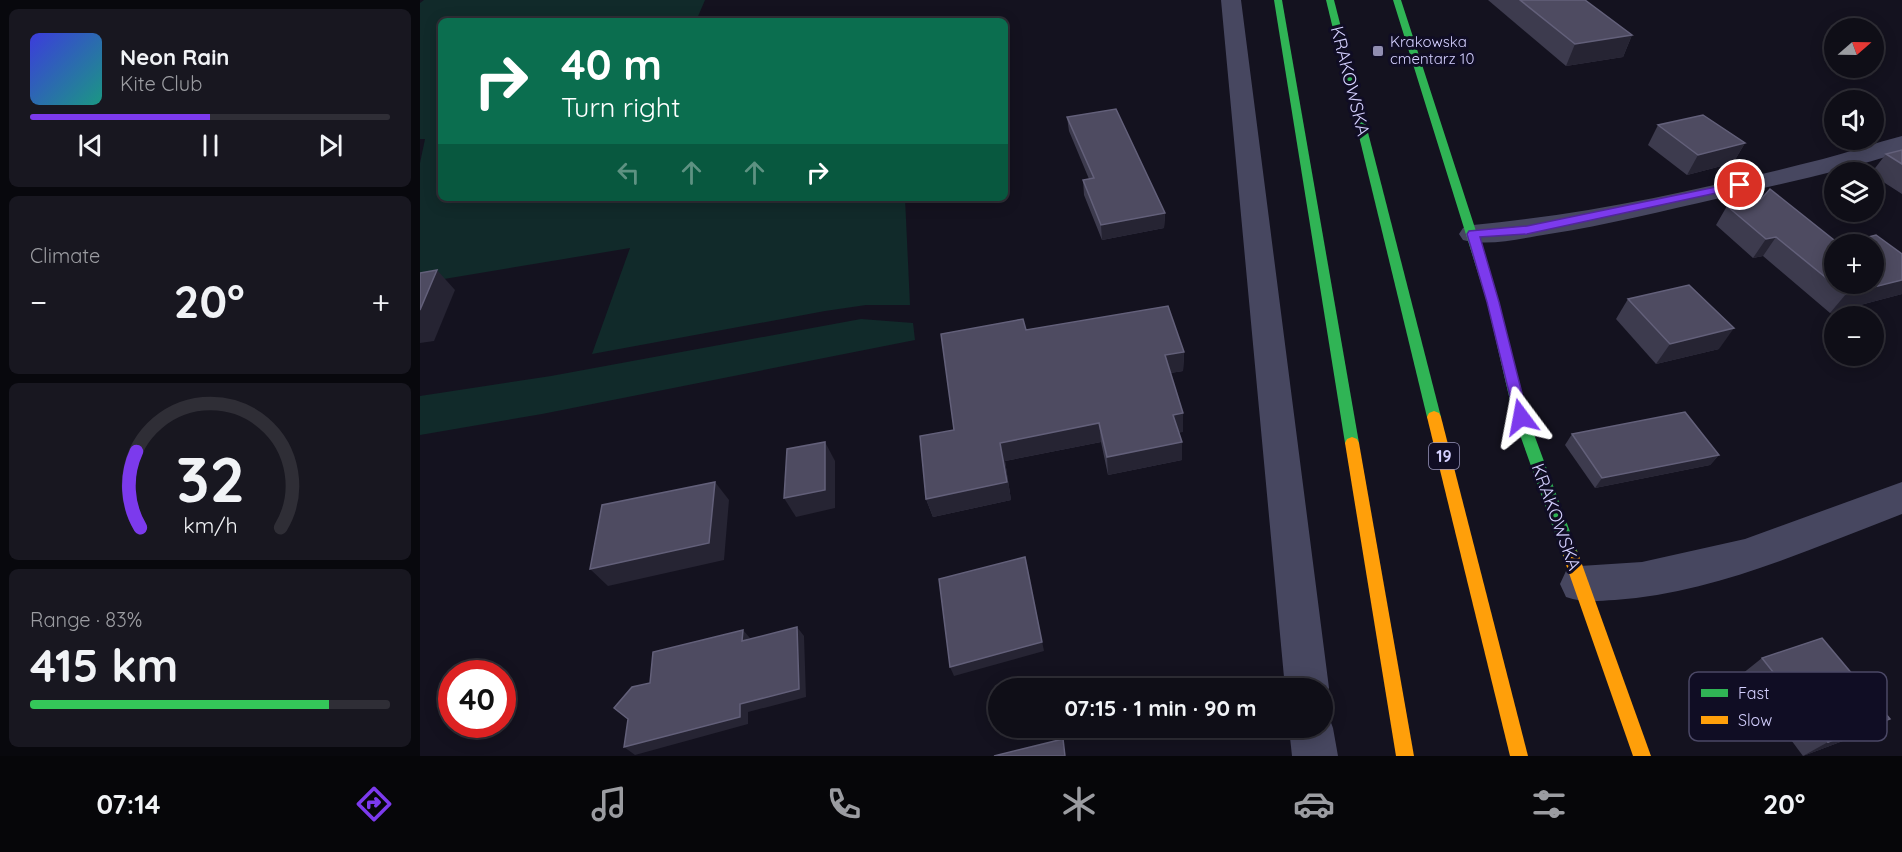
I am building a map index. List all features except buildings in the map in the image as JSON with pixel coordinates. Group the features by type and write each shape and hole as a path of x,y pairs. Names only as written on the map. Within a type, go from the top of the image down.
{"main road":[{"path":"1278,0 1405,756"},
{"name":"KRAKOWSKA","path":"1330,0 1519,756"},
{"name":"KRAKOWSKA","path":"1397,0 1473,234 1493,302 1521,417 1642,756"}],"street":[{"path":"1231,0 1306,678"},
{"path":"1473,234 1527,230 1630,210 1902,144"},
{"path":"1580,584 1642,580 1745,556 1902,498"},
{"path":"1312,738 1315,756"}],"green space":[{"path":"424,0 705,0 697,18 438,18 438,201 905,201 910,305 866,305 825,311 592,354 630,248 420,283 420,163 425,139 420,139 420,3"},
{"path":"861,319 913,323 915,340 542,414 420,435 420,396 551,376"}],"traffic: fast":[{"path":"1278,0 1352,443"},
{"path":"1330,0 1434,417"},
{"path":"1397,0 1493,302 1521,418 1571,556"}],"traffic: slow":[{"path":"1434,417 1519,756"},
{"path":"1352,443 1405,756"},
{"path":"1571,556 1642,756"}],"place":[{"name":"Krakowska cmentarz 10","path":"1378,51"}],"route":[{"path":"1521,417 1493,302 1473,234 1527,230 1740,185"}]}
